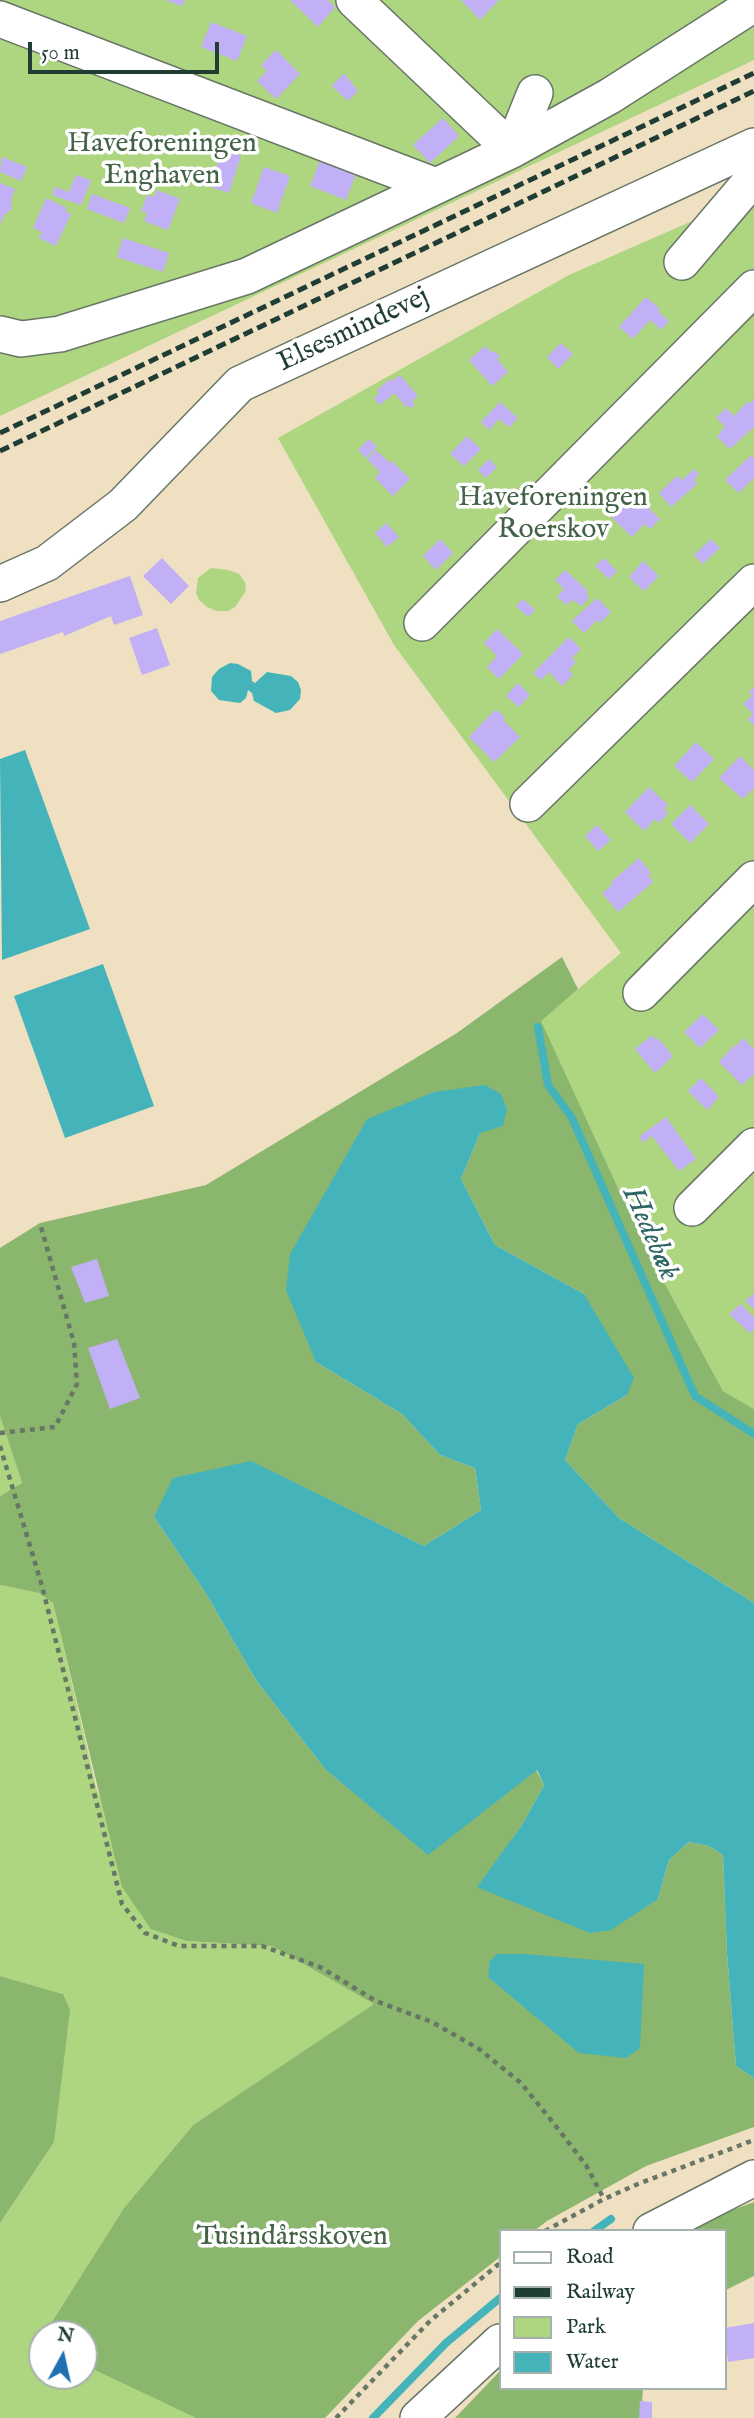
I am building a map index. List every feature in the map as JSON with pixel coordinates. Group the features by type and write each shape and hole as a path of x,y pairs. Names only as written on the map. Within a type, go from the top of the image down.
{"street":[{"path":"354,0 512,150"},
{"path":"0,334 20,339 60,334 247,276 512,150 610,96 754,4"},
{"path":"0,19 436,186"},
{"path":"512,150 535,93"},
{"path":"682,262 747,168"},
{"name":"Elsesmindevej","path":"0,584 47,563 123,505 240,384 747,168"},
{"path":"422,623 754,288"},
{"path":"528,804 754,582"},
{"path":"641,993 754,879"},
{"path":"692,1208 754,1146"},
{"path":"655,2229 754,2178"},
{"path":"418,2418 498,2344"}],"path":[{"path":"0,1433 55,1427 77,1384 74,1343 41,1227"},
{"path":"0,1446 42,1586 122,1905 145,1933 179,1947 262,1946 320,1967 376,2001 432,2022 479,2049 521,2084 551,2119 586,2165 604,2199"},
{"path":"549,2229 604,2199 754,2140"},
{"path":"336,2418 430,2321 498,2265"}],"green space":[{"name":"Haveforeningen Enghaven","path":"0,0 754,0 754,60 0,416"},
{"name":"Haveforeningen Roerskov","path":"754,194 754,1409 723,1391 646,1249 540,1021 621,953 394,645 278,438 569,275"},
{"path":"211,568 239,574 245,582 246,591 235,607 228,611 207,607 196,593 198,578"},
{"name":"Tusindårsskoven","path":"562,957 578,989 541,1021 646,1249 723,1391 754,1409 754,1603 619,1518 565,1460 578,1424 627,1395 584,1294 495,1245 461,1179 480,1133 501,1095 316,1362 402,1414 440,1455 475,1468 481,1510 424,1546 251,1462 154,1517 205,1592 256,1680 325,1769 428,1854 536,1770 544,1785 522,1825 478,1887 658,1899 669,1860 689,1842 709,1846 723,1855 736,2066 754,2078 754,2127 646,2166 537,2229 498,2229 498,2259 418,2321 325,2418 196,2418 98,2372 98,2320 53,2320 124,2208 193,2125 374,2004 272,1946 187,1941 151,1929 122,1887 53,1603 39,1593 0,1585 0,1496 22,1483 0,1416 0,1248 40,1223 206,1185 457,1033"},
{"path":"0,1416 22,1483 0,1496"},
{"path":"0,1585 39,1593 53,1603 97,1791 187,1941 272,1946 375,2004 193,2125 124,2208 53,2320 28,2320 28,2390 98,2390 98,2372 196,2418 0,2418 0,2223 54,2142 63,1994 0,1976"},
{"path":"0,1976 63,1994 70,2010 54,2142 0,2223"},
{"path":"754,2202 754,2276 726,2290 726,2229 695,2229 716,2216"},
{"path":"498,2373 498,2390 643,2390 641,2418 455,2418"}],"water":[{"path":"230,663 251,671 252,681 255,683 267,672 291,676 298,682 300,699 290,710 276,713 254,701 248,690 246,698 240,703 219,700 211,691 212,677"},
{"path":"25,750 90,929 2,960 0,759"},
{"path":"103,964 154,1106 65,1138 14,996"},
{"path":"485,1085 501,1094 507,1109 503,1126 480,1133 461,1179 495,1245 584,1294 634,1378 627,1395 578,1424 565,1460 619,1518 754,1603 754,2078 736,2066 723,1855 709,1846 689,1842 669,1860 658,1899 611,1930 590,1933 477,1887 522,1825 544,1785 537,1770 428,1855 325,1769 256,1680 205,1592 154,1517 173,1478 251,1461 424,1546 481,1510 475,1468 440,1455 402,1414 316,1362 286,1290 290,1254 367,1119 434,1092"},
{"path":"497,1954 644,1964 640,2048 626,2058 579,2053 488,1977 490,1961"}],"building":[{"path":"165,0 185,0 182,6"},
{"path":"290,0 328,0 335,7 318,27"},
{"path":"461,0 499,0 480,20"},
{"path":"211,22 247,36 237,61 201,47"},
{"path":"276,50 300,74 276,99 257,81 267,71 261,65"},
{"path":"344,73 358,91 348,101 332,86"},
{"path":"443,118 459,136 430,163 413,145"},
{"path":"222,150 241,156 229,193 210,187"},
{"path":"2,157 27,167 21,181 0,172"},
{"path":"320,160 356,174 346,200 310,186"},
{"path":"264,167 290,176 277,213 251,203"},
{"path":"76,175 91,180 81,205 52,195 55,187 69,192"},
{"path":"0,183 15,189 11,200 12,209 4,215 0,225"},
{"path":"157,190 180,199 168,230 144,221 147,213 141,211 147,195 154,197"},
{"path":"92,194 130,208 124,223 87,209"},
{"path":"46,198 67,208 65,211 71,214 56,246 39,238 42,232 33,228"},
{"path":"123,238 169,253 163,272 117,257"},
{"path":"646,297 669,321 661,330 650,320 633,339 619,327"},
{"path":"561,343 573,354 558,369 547,357"},
{"path":"485,346 492,353 495,351 500,357 497,359 508,372 492,386 469,360"},
{"path":"400,375 418,396 412,401 415,405 406,407 394,393 380,405 374,398 379,393 377,390 390,379 392,381"},
{"path":"754,399 754,427 730,449 717,437 725,426 716,418 726,408 734,416 747,402 749,404"},
{"path":"500,402 518,418 509,427 499,419 489,430 481,422"},
{"path":"467,436 481,449 464,466 450,454"},
{"path":"369,439 377,447 366,458 358,450"},
{"path":"376,450 410,479 393,496 375,478 380,472 367,459"},
{"path":"751,455 754,459 754,478 739,493 725,480"},
{"path":"489,459 497,467 486,478 478,470"},
{"path":"694,469 699,474 694,480 697,484 671,507 659,493 677,476 682,480"},
{"path":"629,489 660,519 650,529 644,524 632,537 607,513"},
{"path":"386,523 399,537 387,547 375,533"},
{"path":"440,539 453,553 436,570 423,556"},
{"path":"711,539 720,548 703,564 694,555"},
{"path":"162,558 189,586 171,604 143,576"},
{"path":"604,558 617,571 609,579 595,566"},
{"path":"643,561 659,576 644,591 629,577"},
{"path":"565,570 588,591 586,594 589,597 582,606 572,600 567,605 557,597 564,589 555,580"},
{"path":"130,576 143,615 114,625 111,616 64,636 63,632 0,654 0,621"},
{"path":"597,598 611,612 600,623 597,620 584,633 572,621"},
{"path":"523,599 535,610 528,617 516,606"},
{"path":"157,628 170,665 142,675 129,638"},
{"path":"497,629 523,654 499,679 487,667 497,656 484,643"},
{"path":"569,637 581,649 572,658 576,662 569,670 573,675 562,686 549,672 541,680 533,673"},
{"path":"518,683 530,695 519,707 506,696"},
{"path":"754,687 754,726 748,719 753,714 743,704 752,696 749,692"},
{"path":"494,711 505,717 503,720 520,737 494,762 469,737"},
{"path":"696,742 714,759 692,782 674,766"},
{"path":"740,756 754,770 754,788 743,799 719,778"},
{"path":"649,787 668,805 664,809 668,813 659,823 655,819 644,831 625,812"},
{"path":"690,805 709,824 690,843 671,824"},
{"path":"597,825 611,840 598,851 585,836"},
{"path":"639,858 651,873 648,875 653,882 618,912 602,893"},
{"path":"703,1014 719,1030 700,1048 684,1032"},
{"path":"652,1035 656,1040 658,1038 673,1056 655,1073 635,1049"},
{"path":"743,1038 754,1049 754,1074 742,1085 719,1062"},
{"path":"701,1078 719,1097 707,1110 688,1091"},
{"path":"666,1117 696,1159 679,1171 652,1136 643,1142 639,1137"},
{"path":"97,1259 109,1296 85,1303 71,1267"},
{"path":"754,1293 754,1309 745,1301"},
{"path":"741,1304 754,1318 754,1329 750,1333 729,1314"},
{"path":"117,1339 140,1398 110,1409 88,1348"},
{"path":"754,2323 754,2358 728,2362 726,2328"},
{"path":"640,2401 652,2402 652,2418 639,2418"}],"waterway":[{"name":"Hedebæk","path":"538,1027 548,1085 572,1118 695,1396 754,1434"},
{"path":"597,2229 611,2219"},
{"path":"373,2418 446,2343 498,2300"}],"railway":[{"path":"0,433 754,73"},
{"path":"0,451 754,91"}]}
